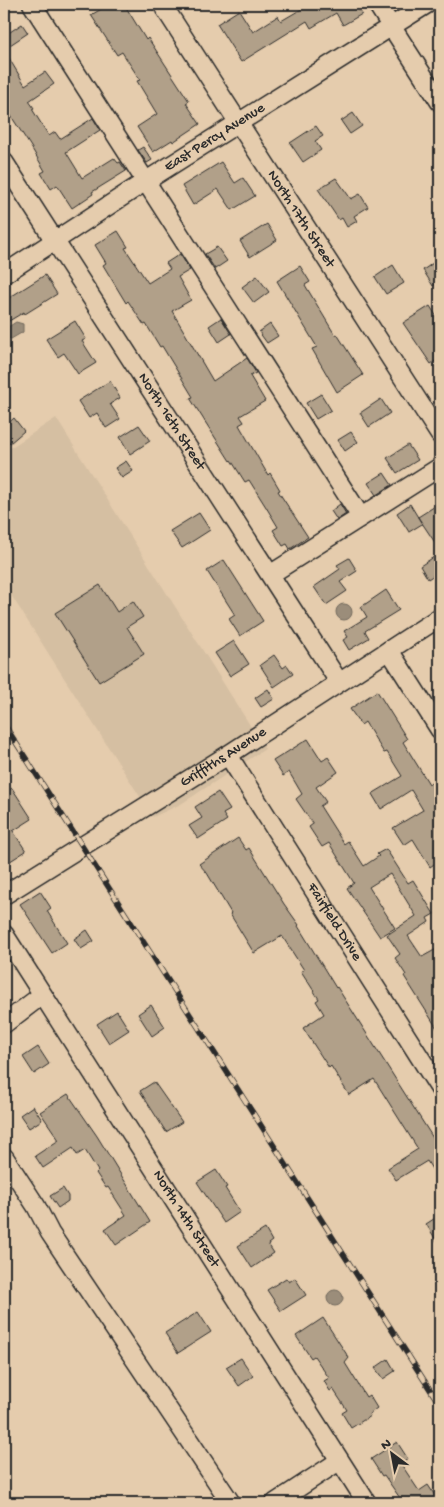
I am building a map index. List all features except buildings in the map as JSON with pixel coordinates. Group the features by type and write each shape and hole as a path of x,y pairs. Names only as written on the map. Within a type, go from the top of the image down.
{"street":[{"path":"32,4 361,517"},
{"name":"North 17th Street","path":"162,4 440,435"},
{"path":"377,4 440,102"},
{"name":"East Percy Avenue","path":"4,274 427,4"},
{"name":"North 16th Street","path":"4,162 271,574 338,682"},
{"path":"271,574 440,466"},
{"name":"Griffiths Avenue","path":"4,895 228,755 440,617"},
{"path":"389,650 440,730"},
{"name":"Fairfield Drive","path":"228,755 440,1089"},
{"name":"North 14th Street","path":"4,934 367,1503"},
{"path":"4,1024 42,995"},
{"path":"4,1157 36,1206 50,1233 231,1503"},
{"path":"275,1503 339,1461"}],"shaded area":[{"path":"16,322 23,324 23,332 11,339 4,336 5,329"},
{"path":"56,418 265,749 181,804 153,817 4,584 4,452"},
{"path":"344,604 350,606 352,612 350,618 344,620 338,618 336,612 338,606"},
{"path":"335,1290 341,1292 343,1298 341,1304 335,1306 329,1304 327,1298 329,1292"}],"railway":[{"path":"4,724 440,1405"}]}
